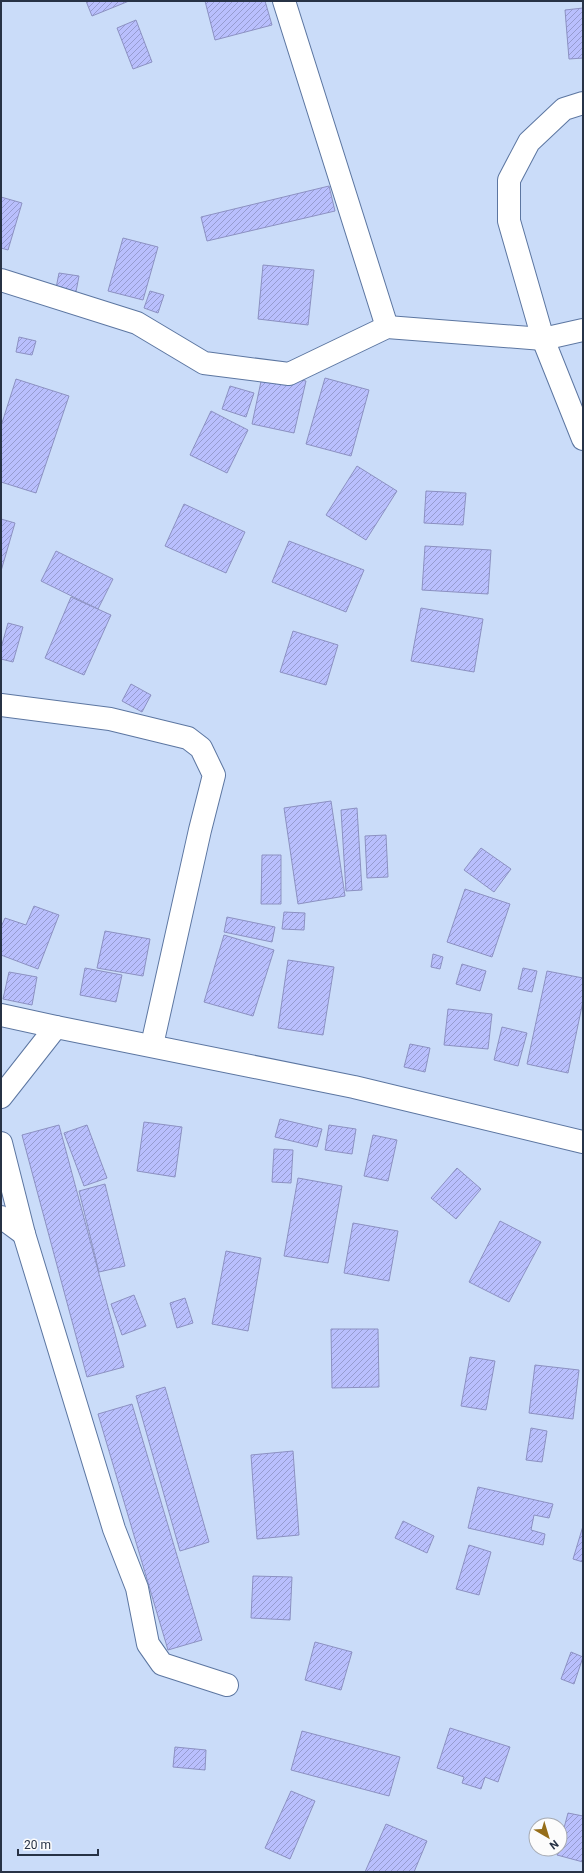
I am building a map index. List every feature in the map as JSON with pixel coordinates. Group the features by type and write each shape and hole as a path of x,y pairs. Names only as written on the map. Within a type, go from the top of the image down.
{"street":[{"path":"284,1 387,327"},
{"path":"583,103 564,109 529,142 508,180 509,222 543,339 583,439"},
{"path":"1,280 137,323 204,363 288,374 387,327 543,339 583,330"},
{"path":"1,705 110,719 188,738 201,748 214,775 200,830 152,1045"},
{"path":"1,1014 56,1027 152,1045 354,1087 583,1142"},
{"path":"1,1097 56,1027"},
{"path":"1,1143 24,1234 114,1529 137,1588 148,1644 162,1664 227,1685"},
{"path":"1,1217 24,1234"}],"building":[{"path":"86,1 129,1 92,16"},
{"path":"205,1 265,1 272,25 215,40"},
{"path":"583,8 583,58 569,59 565,10"},
{"path":"136,20 152,62 133,69 117,28"},
{"path":"329,186 335,211 207,241 201,217"},
{"path":"1,197 22,203 8,250 1,248"},
{"path":"123,238 158,247 143,300 108,291"},
{"path":"263,265 314,270 308,325 258,319"},
{"path":"59,273 79,276 75,297 55,293"},
{"path":"150,291 164,295 158,313 144,308"},
{"path":"19,337 36,341 32,355 16,352"},
{"path":"263,372 306,381 294,433 252,424"},
{"path":"325,378 369,390 351,456 306,444"},
{"path":"16,379 69,396 36,493 1,482 1,426"},
{"path":"230,386 254,393 246,417 222,409"},
{"path":"211,411 248,430 227,473 190,455"},
{"path":"357,466 397,491 366,540 326,515"},
{"path":"426,491 466,493 463,525 424,523"},
{"path":"184,504 245,532 226,573 165,546"},
{"path":"1,519 15,523 1,571"},
{"path":"289,541 364,570 346,612 272,582"},
{"path":"425,546 491,550 488,594 422,590"},
{"path":"56,551 113,579 98,609 41,581"},
{"path":"71,597 111,615 84,675 45,658"},
{"path":"421,608 483,619 474,672 411,661"},
{"path":"8,623 23,627 13,662 1,659 1,648"},
{"path":"293,631 338,645 326,685 280,672"},
{"path":"131,684 151,695 142,712 122,701"},
{"path":"331,801 345,896 298,904 284,808"},
{"path":"357,808 362,890 346,891 341,810"},
{"path":"386,835 388,877 367,878 365,836"},
{"path":"481,848 511,869 494,892 464,870"},
{"path":"262,855 281,855 281,904 261,904"},
{"path":"465,889 510,904 492,957 447,942"},
{"path":"34,906 59,915 38,969 1,955 1,927 5,918 26,925"},
{"path":"284,912 305,913 304,930 282,929"},
{"path":"227,917 275,927 272,942 224,932"},
{"path":"105,931 150,939 143,976 97,968"},
{"path":"224,935 274,950 253,1016 204,1002"},
{"path":"433,954 443,957 440,969 431,967"},
{"path":"288,960 334,967 323,1035 278,1028"},
{"path":"462,964 486,971 480,991 456,984"},
{"path":"85,968 122,975 116,1002 80,995"},
{"path":"523,968 537,971 532,992 518,989"},
{"path":"547,971 583,978 583,1001 568,1073 527,1064"},
{"path":"9,972 37,977 32,1005 3,999"},
{"path":"448,1009 492,1014 488,1049 444,1045"},
{"path":"502,1027 527,1033 518,1066 494,1060"},
{"path":"410,1044 430,1048 425,1072 404,1067"},
{"path":"280,1119 322,1129 317,1147 275,1137"},
{"path":"144,1122 182,1127 175,1177 137,1171"},
{"path":"59,1125 124,1367 87,1377 22,1135"},
{"path":"87,1125 107,1178 84,1186 64,1133"},
{"path":"329,1125 356,1129 352,1154 325,1150"},
{"path":"373,1135 397,1140 388,1181 364,1176"},
{"path":"274,1149 293,1150 291,1183 272,1182"},
{"path":"457,1168 481,1189 456,1219 431,1198"},
{"path":"298,1178 342,1186 328,1263 284,1256"},
{"path":"105,1184 125,1266 99,1272 79,1191"},
{"path":"500,1221 541,1242 509,1302 469,1282"},
{"path":"353,1223 398,1231 389,1281 344,1273"},
{"path":"226,1251 261,1258 248,1331 212,1324"},
{"path":"134,1295 146,1326 122,1335 111,1304"},
{"path":"185,1298 193,1323 177,1328 170,1303"},
{"path":"331,1329 378,1329 379,1387 332,1388"},
{"path":"470,1357 495,1361 486,1410 461,1406"},
{"path":"535,1365 579,1370 573,1419 529,1413"},
{"path":"165,1387 209,1542 180,1551 136,1396"},
{"path":"132,1404 202,1640 168,1650 98,1414"},
{"path":"531,1428 547,1431 542,1462 526,1460"},
{"path":"293,1451 299,1535 257,1539 251,1455"},
{"path":"478,1487 553,1504 549,1518 534,1515 531,1530 545,1534 543,1545 468,1528"},
{"path":"403,1521 434,1536 427,1553 395,1538"},
{"path":"583,1526 583,1562 573,1559"},
{"path":"469,1545 491,1552 479,1595 456,1589"},
{"path":"253,1576 292,1577 290,1620 251,1618"},
{"path":"315,1642 352,1652 341,1690 305,1680"},
{"path":"571,1652 583,1657 574,1684 561,1679"},
{"path":"450,1728 510,1747 498,1782 485,1777 481,1789 462,1783 464,1777 437,1768"},
{"path":"302,1731 400,1757 389,1796 291,1770"},
{"path":"175,1747 206,1750 205,1770 173,1767"},
{"path":"291,1791 315,1801 290,1859 265,1848"},
{"path":"568,1813 583,1816 583,1862 564,1857 568,1857"},
{"path":"386,1824 427,1841 414,1872 365,1872"}]}
